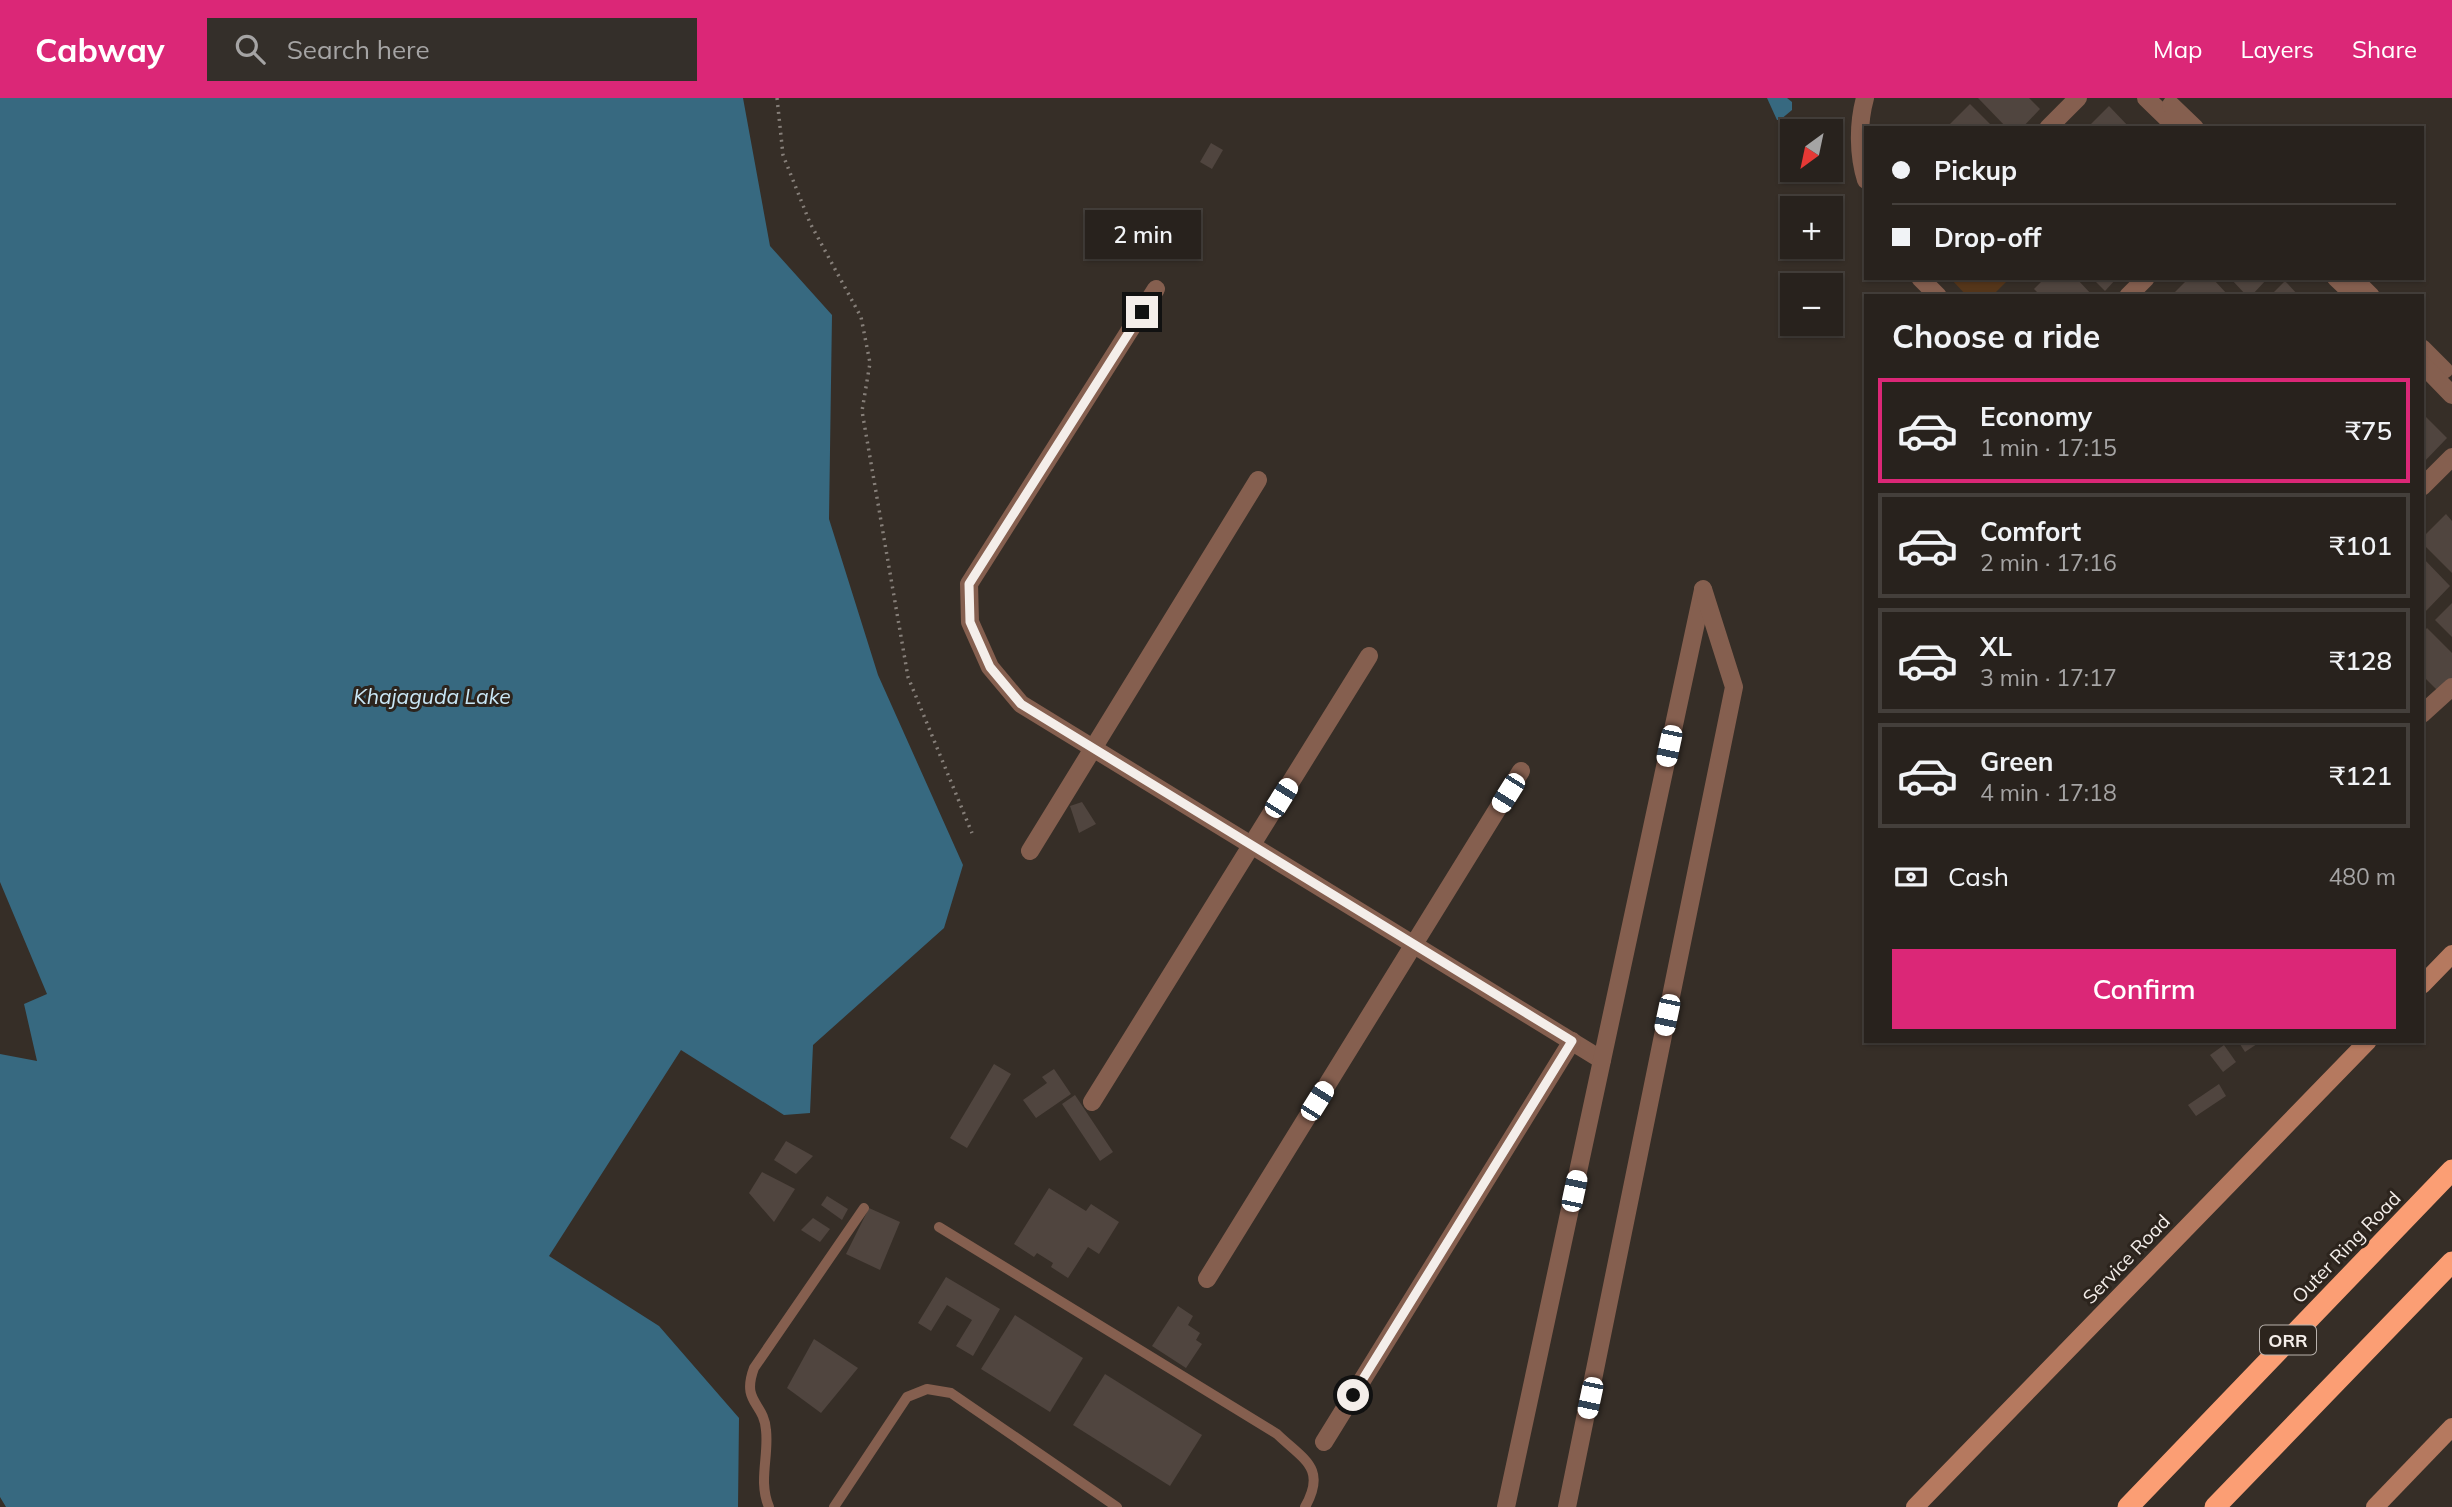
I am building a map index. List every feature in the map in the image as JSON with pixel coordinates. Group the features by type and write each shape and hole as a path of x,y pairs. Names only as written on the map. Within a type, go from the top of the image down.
{"highway":[{"name":"Outer Ring Road","path":"2127,1507 2452,1170"},
{"path":"2215,1507 2452,1262"}],"main road":[{"path":"2424,983 2452,954"},
{"name":"Service Road","path":"1915,1507 2366,1043"},
{"path":"2375,1507 2452,1427"}],"street":[{"path":"1864,165 1861,113 1865,98"},
{"path":"2050,126 2078,98"},
{"path":"2146,98 2175,126"},
{"path":"2164,98 2193,126"},
{"path":"1922,280 1936,294"},
{"path":"2130,294 2144,280"},
{"path":"2338,280 2353,294"},
{"path":"2355,280 2369,294"},
{"path":"1156,289 969,584 970,622 990,667 1021,704 1602,1060"},
{"path":"2424,350 2452,378"},
{"path":"2424,366 2452,395"},
{"path":"2424,485 2452,457"},
{"path":"1030,851 1258,480"},
{"path":"1506,1507 1703,589 1734,687 1567,1507"},
{"path":"1092,1102 1369,656"},
{"path":"2424,712 2452,687"},
{"path":"1207,1279 1521,771"},
{"path":"1324,1442 1572,1041"}],"lane":[{"path":"769,1507 762,1484 766,1430 763,1416 749,1391 750,1379 754,1368 863,1208"},
{"path":"939,1227 1277,1434 1310,1465 1313,1472 1315,1489 1305,1507"},
{"path":"834,1507 907,1396 927,1389 951,1393 1117,1507"}],"path":[{"path":"777,98 783,155 810,223 861,317 870,363 862,411 908,677 972,833"}],"shaded area":[{"path":"1952,280 2008,280 1994,294 1965,294"}],"water":[{"name":"Khajaguda Lake","path":"0,98 743,98 770,246 832,315 829,519 878,675 963,865 944,928 813,1045 810,1113 784,1115 681,1050 549,1256 659,1326 739,1418 738,1507 6,1507 0,1497 0,1054 37,1061 24,1004 47,994 0,882"},
{"path":"1767,98 1787,98 1792,102 1792,110 1777,120"}],"building":[{"path":"1978,98 2029,98 2040,109 2024,126 2005,126"},
{"path":"1970,104 1992,126 1948,126"},
{"path":"2109,106 2128,126 2089,126"},
{"path":"1211,143 1223,150 1212,169 1200,162"},
{"path":"2043,280 2078,280 2091,294 2039,294 2034,289"},
{"path":"2094,280 2115,280 2105,291"},
{"path":"2187,280 2214,280 2227,294 2175,294"},
{"path":"2232,280 2266,280 2253,294 2245,294"},
{"path":"2285,281 2297,294 2272,294"},
{"path":"2424,415 2447,438 2424,462"},
{"path":"2446,514 2452,521 2452,573 2424,545 2424,536"},
{"path":"2424,559 2450,586 2424,611"},
{"path":"2452,603 2452,637 2435,620"},
{"path":"2427,628 2452,653 2452,678 2439,692 2424,677 2424,631"},
{"path":"1082,802 1096,824 1079,833 1070,806"},
{"path":"2239,1043 2256,1043 2257,1044 2245,1052"},
{"path":"2224,1045 2236,1062 2223,1072 2210,1055"},
{"path":"994,1064 1011,1074 967,1148 950,1138"},
{"path":"1054,1069 1071,1094 1036,1118 1023,1100 1047,1083 1042,1077"},
{"path":"2219,1084 2226,1096 2196,1116 2188,1105"},
{"path":"1075,1095 1113,1152 1100,1161 1062,1104"},
{"path":"786,1141 813,1156 796,1174 774,1160"},
{"path":"762,1172 795,1189 774,1222 749,1193"},
{"path":"1049,1188 1086,1211 1091,1204 1119,1222 1099,1254 1088,1247 1068,1278 1051,1267 1053,1263 1037,1253 1034,1257 1014,1244"},
{"path":"827,1196 848,1209 842,1220 821,1205"},
{"path":"869,1208 900,1222 880,1270 846,1254"},
{"path":"813,1218 830,1229 820,1242 801,1230"},
{"path":"946,1277 1000,1309 973,1356 956,1346 972,1320 947,1305 931,1331 918,1323"},
{"path":"1178,1306 1193,1316 1188,1325 1200,1333 1196,1340 1202,1344 1186,1368 1152,1346"},
{"path":"1015,1315 1083,1358 1050,1412 981,1369"},
{"path":"814,1339 858,1368 821,1413 787,1388"},
{"path":"1105,1374 1202,1435 1170,1486 1073,1425"}],"route":[{"path":"1142,312 969,584 970,622 990,667 1021,704 1572,1041 1353,1395"}]}
